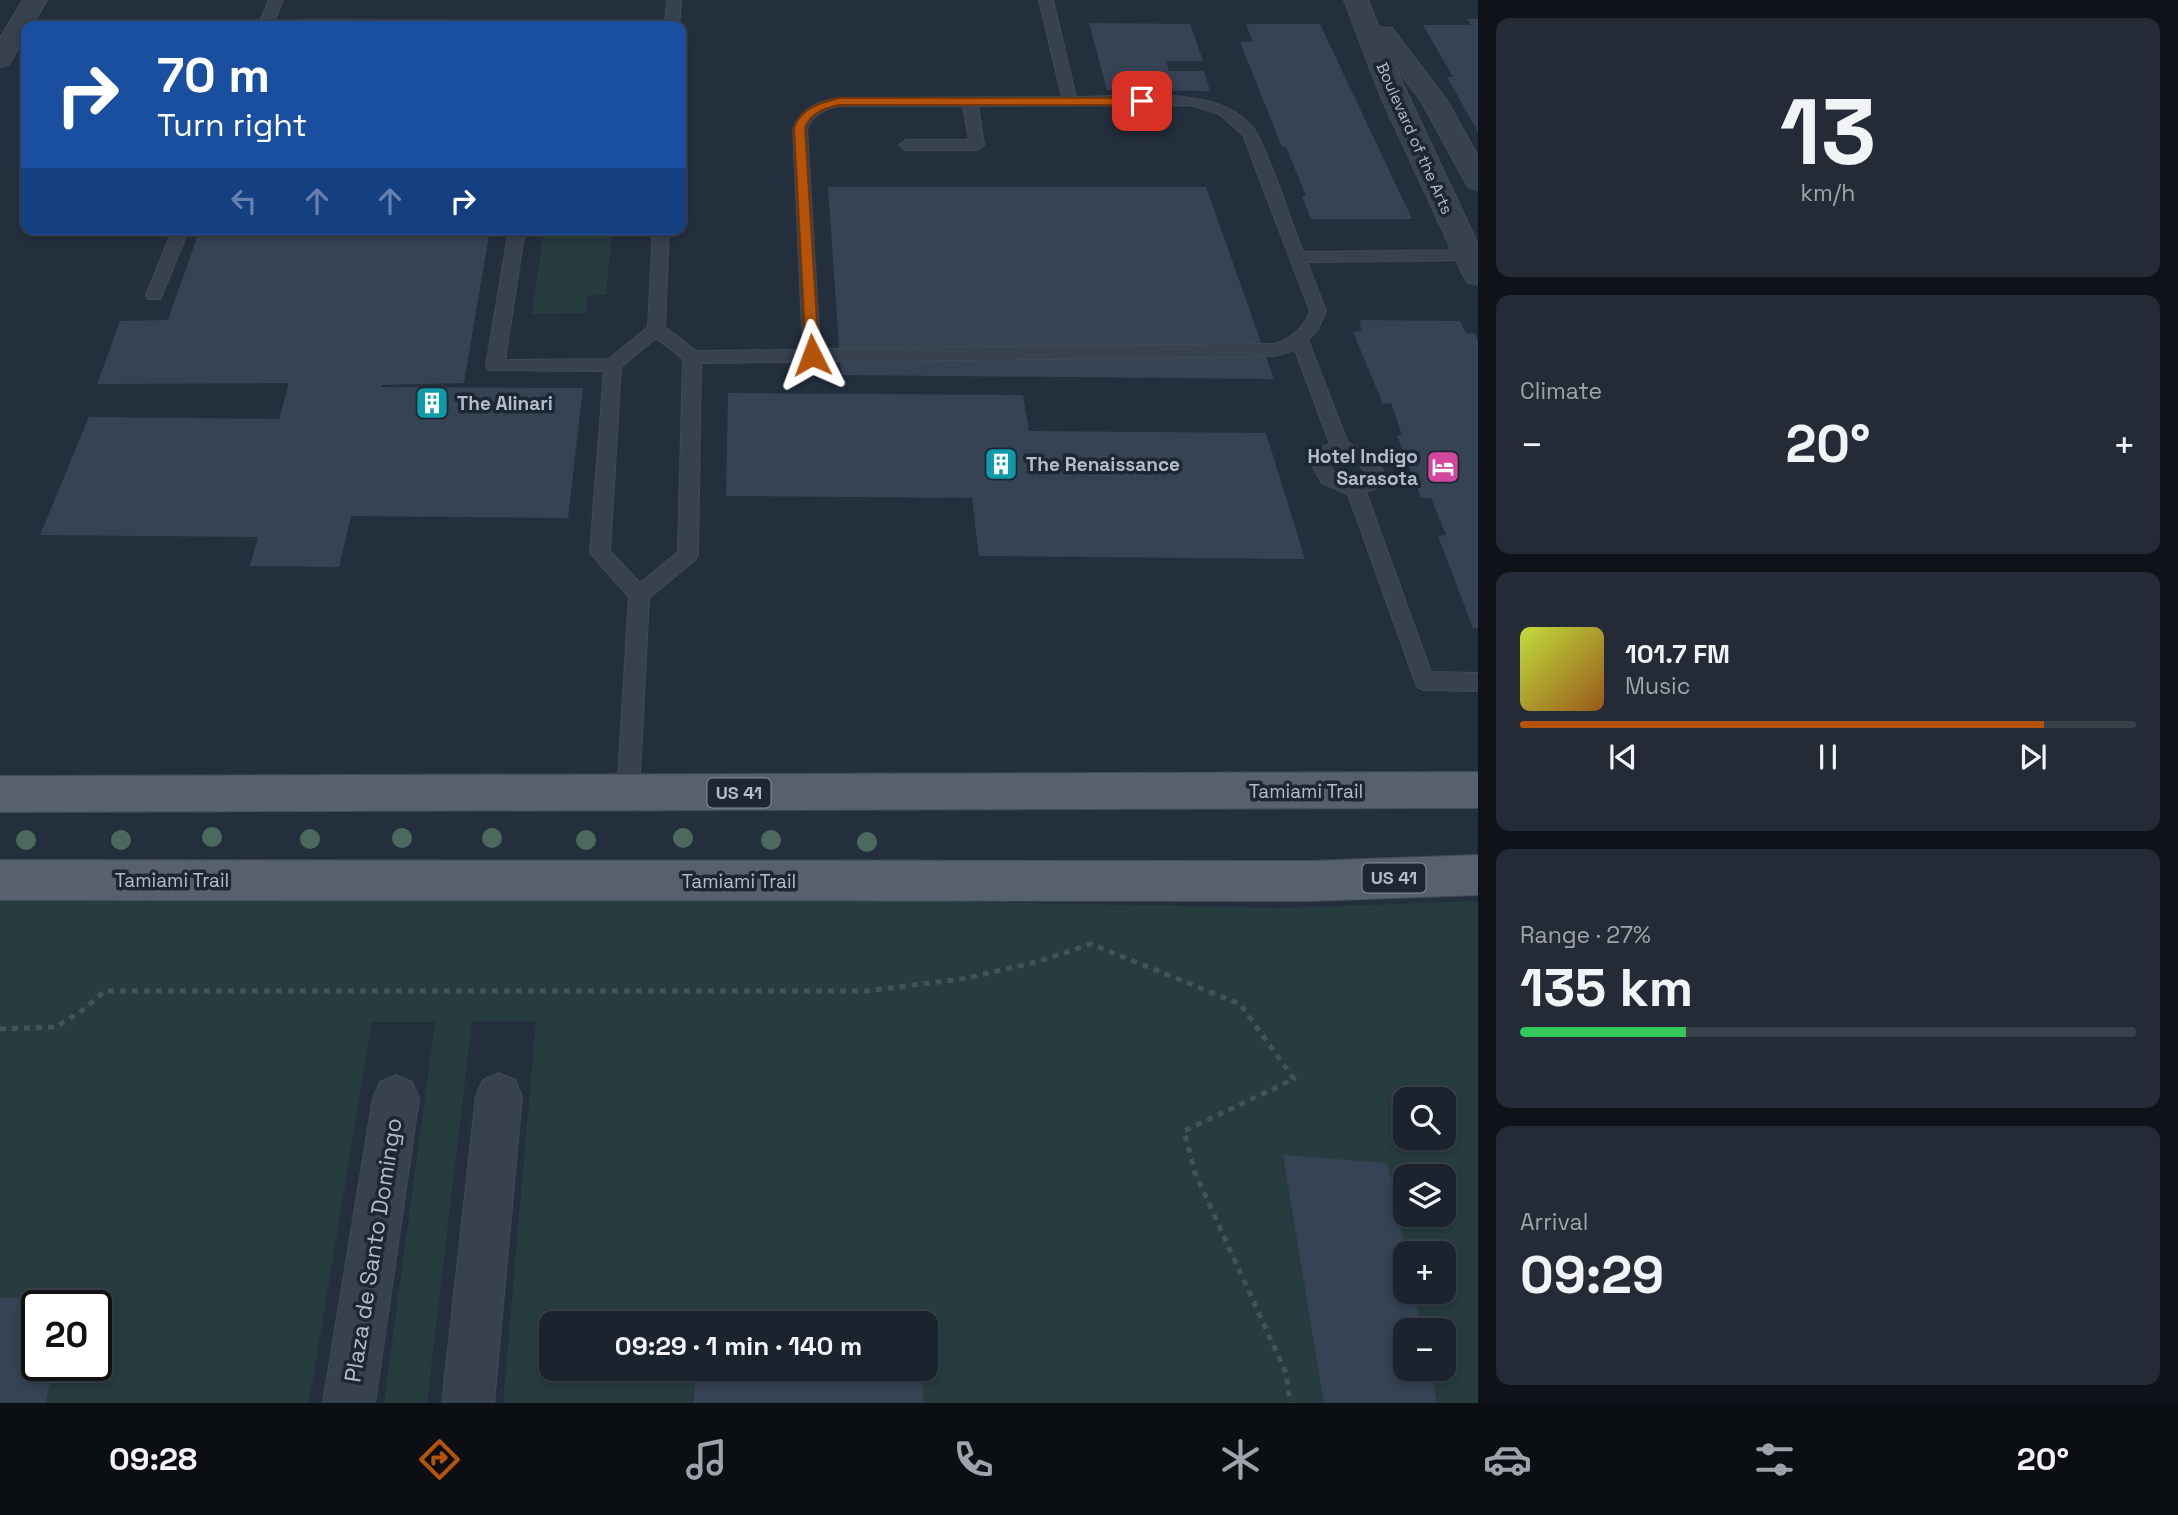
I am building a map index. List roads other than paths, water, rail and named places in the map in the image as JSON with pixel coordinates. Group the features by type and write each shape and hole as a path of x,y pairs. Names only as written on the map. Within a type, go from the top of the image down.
{"main road":[{"name":"Tamiami Trail","path":"0,794 1478,790"},
{"name":"Tamiami Trail","path":"0,880 1310,881 1478,875"}],"street":[{"path":"23,21 35,0"},
{"name":"Boulevard of the Arts","path":"1357,0 1433,99 1478,181"},
{"name":"Boulevard of the Arts","path":"1357,0 1393,95 1475,262"},
{"path":"0,59 21,24"},
{"path":"468,1403 499,1096"},
{"name":"Plaza de Santo Domingo","path":"349,1403 396,1098"}],"lane":[{"path":"267,21 276,0"},
{"path":"672,21 674,0"},
{"path":"1046,0 1070,102"},
{"path":"656,329 692,357 1275,350 1286,347 1299,338 1312,325 1318,311 1250,135 1230,114 1197,102 839,102 821,106 802,121 800,128 812,355"},
{"path":"906,145 977,145 970,102"},
{"path":"154,295 179,235"},
{"path":"516,235 495,366 613,365 656,329 661,235"},
{"path":"1298,257 1475,262"},
{"path":"1299,338 1341,448"},
{"path":"639,596 688,555 692,357"},
{"path":"613,365 600,553 639,596 628,793"},
{"path":"1341,448 1366,458 1374,471 1370,483 1355,488 1338,485 1320,468 1320,462 1326,452 1341,448"},
{"path":"1355,488 1423,681 1478,682"}],"place":[{"name":"The Alinari","path":"432,403"},
{"name":"The Renaissance","path":"1001,464"},
{"name":"Hotel Indigo Sarasota","path":"1443,467"}]}
